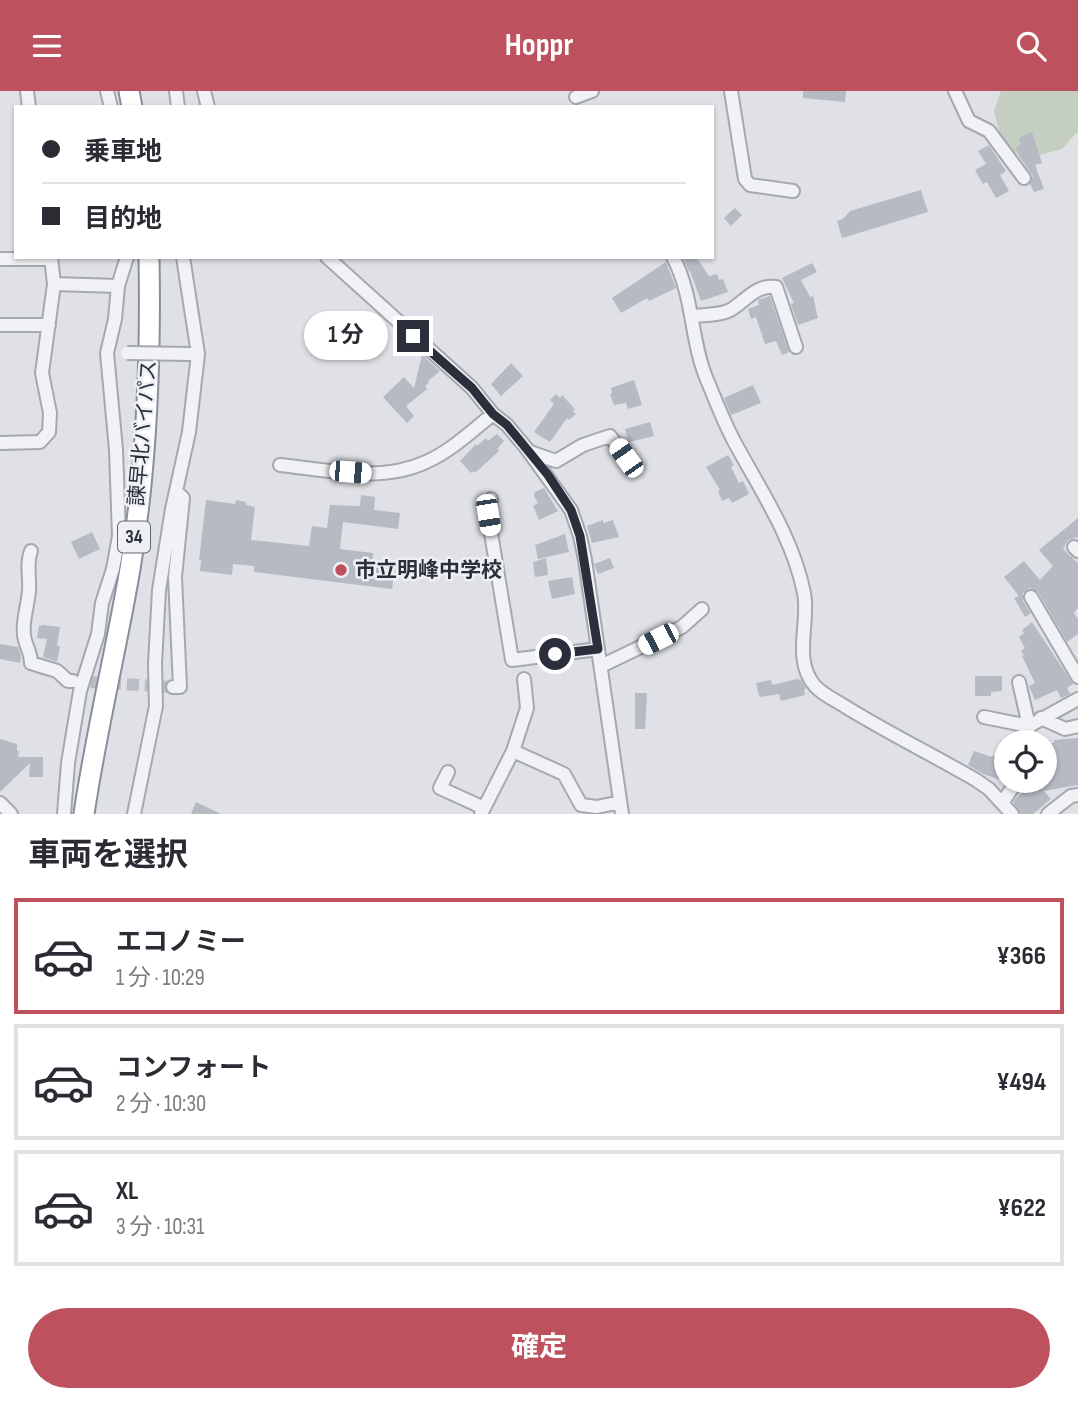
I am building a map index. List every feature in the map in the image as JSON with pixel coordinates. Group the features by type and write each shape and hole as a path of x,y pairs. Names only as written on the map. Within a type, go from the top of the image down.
{"highway":[{"name":"諫早北バイパス","path":"84,814 130,568 146,433 151,342 149,259"}],"street":[{"path":"577,98 592,91"},
{"path":"731,91 745,179 750,185 793,191"},
{"path":"955,91 969,121 989,131 1024,178"},
{"path":"0,443 40,442 49,432 50,413 42,373 54,284 51,259"},
{"path":"64,814 68,763 80,691 98,634 102,603 114,569 119,537 116,450 107,353 115,319 118,286 126,259"},
{"path":"134,814 156,706 159,590 189,432 194,354 183,259"},
{"path":"329,259 472,388 529,451 571,510 580,536 621,808 581,805 564,774 513,751"},
{"path":"674,259 685,284 705,376 734,442 770,502 798,573 806,610 803,650 807,671 815,686 857,713 976,780 1012,814"},
{"path":"54,284 118,286"},
{"path":"693,316 731,310 745,297 770,286 776,287 796,347"},
{"path":"0,325 49,325"},
{"path":"107,353 194,354"},
{"path":"280,465 377,474 398,471 427,462 449,449 493,414"},
{"path":"529,451 556,461 583,445 610,436 626,458"},
{"path":"173,687 180,687 175,577 183,498 176,491"},
{"path":"491,499 488,515 512,660 598,649"},
{"path":"31,551 28,558 29,592 24,630 31,663 57,671 68,681 73,681"},
{"path":"1031,597 1078,677"},
{"path":"601,666 682,627 702,609"},
{"path":"448,772 440,787 482,811 513,751 527,708 524,679"},
{"path":"1019,682 1028,730"},
{"path":"984,717 1029,726 1078,699"},
{"path":"1041,718 1065,729 1078,726"},
{"path":"1002,803 1009,793"},
{"path":"1048,814 1071,796 1078,795"},
{"path":"0,803 11,814"}],"green space":[{"path":"1001,91 1078,91 1078,131 1062,149 1028,158 1003,148 994,111"}],"building":[{"path":"803,91 846,91 845,102 803,98"},
{"path":"1032,132 1042,163 1035,165 1044,189 1034,192 1030,184 1033,176 1016,147 1021,144 1019,138"},
{"path":"989,145 1006,171 1000,175 1009,191 996,198 987,182 983,184 975,170 986,164 978,151"},
{"path":"921,190 928,212 842,238 837,221 850,211"},
{"path":"735,208 742,215 731,226 724,218"},
{"path":"684,259 697,259 709,276 717,274 719,280 723,279 728,292 701,301"},
{"path":"666,262 676,288 649,301 647,298 621,313 612,298"},
{"path":"812,263 817,272 801,280 810,297 813,296 818,318 798,325 791,304 794,303 782,278"},
{"path":"770,296 789,352 782,355 776,341 765,344 756,317 751,319 748,309 759,305 758,300"},
{"path":"422,355 440,371 428,381 425,386 427,389 406,406 414,416 407,423 383,397 404,377 414,388"},
{"path":"511,363 523,376 501,396 491,384"},
{"path":"634,380 642,405 628,409 626,403 614,405 611,388"},
{"path":"753,385 761,403 731,415 724,398"},
{"path":"556,394 560,398 562,395 575,409 573,411 576,414 569,420 567,418 550,442 534,432 554,404 550,400"},
{"path":"650,422 654,436 629,442 625,429"},
{"path":"497,434 504,441 497,449 499,451 475,473 471,473 460,461 476,444 477,446 486,438 488,441"},
{"path":"728,455 739,483 743,481 749,494 732,503 729,498 722,501 718,491 720,490 706,467"},
{"path":"544,488 558,511 539,520 533,506 538,503 534,496 535,492"},
{"path":"361,495 375,497 374,510 400,513 398,529 343,522 340,549 373,553 372,566 395,569 392,589 254,572 254,566 233,564 232,575 200,571 206,500 235,504 236,500 255,507 251,540 309,546 312,526 327,528 330,505 360,506"},
{"path":"1078,518 1078,537 1068,540 1063,549 1078,563 1078,608 1074,613 1078,619 1078,634 1067,642 1038,592 1030,588 1023,593 1023,601 1031,613 1025,617 1014,598 1019,596 1004,577 1024,561 1040,580 1053,566 1039,550"},
{"path":"603,520 603,523 613,520 619,537 592,543 587,526"},
{"path":"92,532 100,549 79,559 71,542"},
{"path":"565,534 569,552 538,559 535,545"},
{"path":"546,558 548,575 535,577 533,562"},
{"path":"610,558 614,568 598,574 594,564"},
{"path":"572,577 575,594 552,599 548,581"},
{"path":"1032,622 1073,684 1067,688 1070,694 1061,698 1057,690 1035,700 1029,686 1035,683 1022,656 1024,655 1021,651 1025,648 1019,637 1024,633 1022,630"},
{"path":"39,626 60,627 57,662 43,657 47,639 37,638"},
{"path":"0,644 18,647 20,663 0,659"},
{"path":"975,676 1002,676 1002,691 991,692 991,696 975,696"},
{"path":"771,680 772,685 801,680 806,688 805,695 781,701 779,694 759,695 756,683"},
{"path":"635,693 647,693 645,729 635,729"},
{"path":"1078,738 1078,785 1057,789 1057,740"},
{"path":"0,739 17,744 18,757 43,757 43,777 29,777 30,763 0,792"},
{"path":"974,751 994,755 994,778 983,774 968,765"},
{"path":"1022,793 1046,793 1051,799 1033,814 1021,814 1013,802"},
{"path":"196,802 221,814 191,814"}],"tunnel":[{"path":"73,681 173,687"}],"place":[{"name":"市立明峰中学校","path":"341,570"}],"route":[{"path":"413,336 472,388 493,414 507,425 548,475 571,510 585,561 598,649 555,654"}]}
